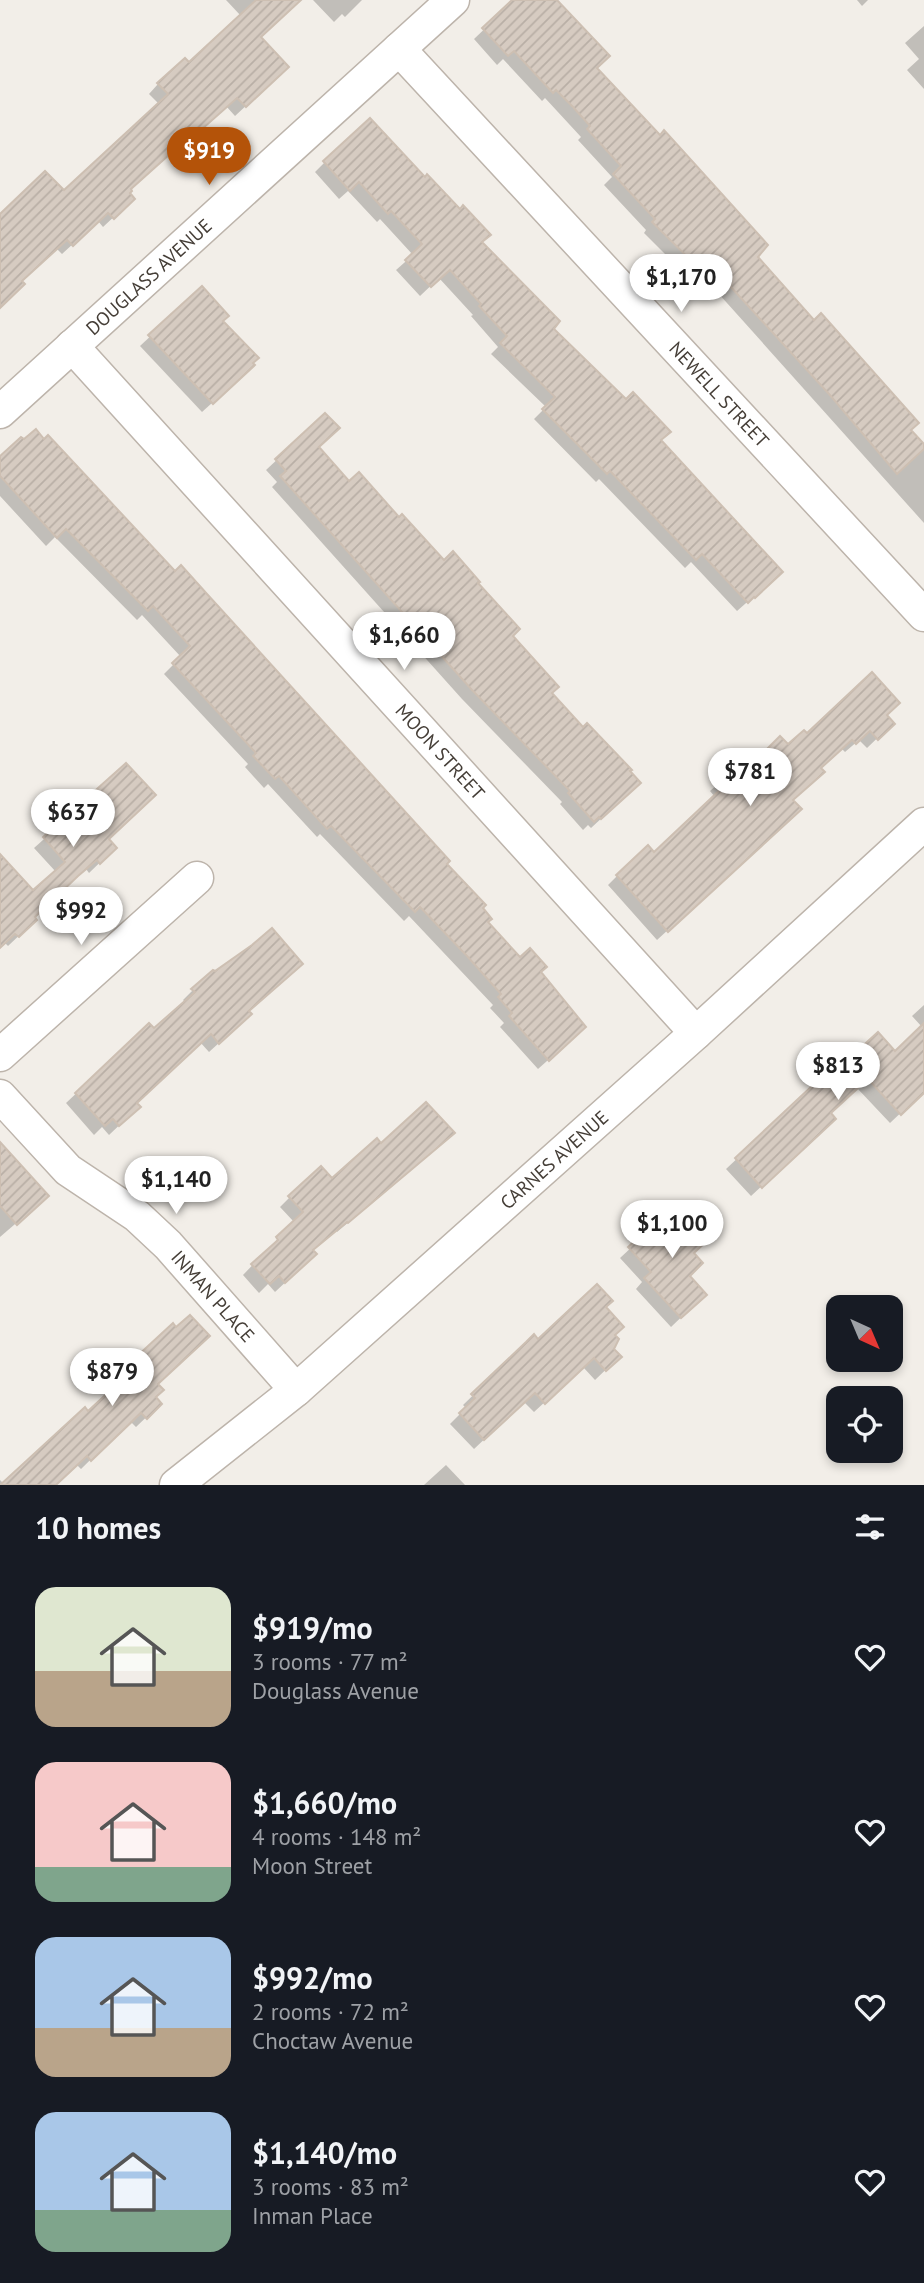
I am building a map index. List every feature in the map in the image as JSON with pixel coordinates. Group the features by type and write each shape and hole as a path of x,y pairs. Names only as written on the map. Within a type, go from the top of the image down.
{"street":[{"name":"DOUGLASS AVENUE","path":"0,412 453,0"},
{"name":"NEWELL STREET","path":"399,49 924,615"},
{"name":"MOON STREET","path":"72,346 696,1033"},
{"name":"CARNES AVENUE","path":"176,1485 296,1390 696,1033 924,824"},
{"path":"0,1055 197,878"},
{"name":"INMAN PLACE","path":"0,1096 68,1170 137,1216 168,1245 296,1390"}],"building":[{"path":"256,0 301,0 261,37 289,67 246,107 237,98 201,130 199,128 131,189 130,193 135,199 114,219 108,213 73,246 67,240 22,281 25,284 0,308 0,214 45,171 64,190 168,94 157,83 185,58 189,62"},
{"path":"512,0 557,0 610,56 597,68 660,135 664,130 768,245 758,257 814,320 821,313 919,423 911,430 924,444 924,449 897,474 829,394 729,285 722,291 652,222 655,219 613,174 621,166 587,129 590,126 573,107 556,90 553,93 514,51 508,56 482,28"},
{"path":"370,118 425,177 427,174 460,209 463,205 491,235 482,242 560,321 554,329 626,399 633,392 671,432 661,440 783,572 755,598 748,603 702,554 696,560 610,471 607,474 542,409 555,397 500,343 507,336 479,306 481,304 450,270 431,287 405,260 422,244 391,211 388,214 359,182 350,191 323,161"},
{"path":"202,286 229,316 223,321 259,358 253,363 255,365 213,404 148,335"},
{"path":"325,413 340,428 319,447 349,481 359,472 399,517 402,514 444,560 453,551 520,629 513,636 559,687 552,693 583,727 587,723 641,783 601,819 599,817 594,822 568,793 570,791 472,690 280,476 286,471 275,459"},
{"path":"36,429 44,439 48,435 175,571 181,565 450,861 447,864 486,905 483,908 492,919 488,922 520,957 530,948 547,967 541,972 586,1027 549,1061 509,1016 512,1013 498,997 501,994 467,956 420,907 415,912 331,826 327,829 279,776 275,779 253,756 256,753 172,663 190,646 153,606 148,611 66,529 57,538 0,476 0,456 21,437 24,439"},
{"path":"872,672 900,703 887,715 895,724 878,740 870,731 856,744 852,740 821,768 825,772 793,800 802,809 668,932 616,875 648,845 654,852 724,786 719,781 749,752 756,760 780,736 788,744 804,730 807,733"},
{"path":"126,763 156,795 109,839 117,848 100,864 97,860 78,876 35,917 37,920 19,937 15,934 0,948 0,854 33,890 65,862 43,837"},
{"path":"272,928 303,964 249,1011 252,1014 219,1044 211,1034 137,1103 141,1107 119,1126 113,1119 105,1126 75,1093 149,1023 154,1028 195,992 191,989 213,970 252,945"},
{"path":"924,1023 924,1093 901,1115 868,1079 831,1113 836,1119 762,1188 735,1158 829,1070 833,1073 878,1032 895,1051"},
{"path":"426,1102 455,1133 313,1250 317,1254 285,1283 279,1276 270,1284 251,1264 278,1240 276,1237 303,1212 288,1196 321,1166 332,1178 377,1138 381,1143"},
{"path":"0,1142 49,1196 17,1225 0,1206"},
{"path":"672,1207 691,1228 694,1224 708,1240 694,1253 703,1263 690,1276 707,1295 681,1318 644,1278 651,1272 628,1247"},
{"path":"597,1284 613,1301 606,1307 624,1327 615,1335 619,1339 614,1349 622,1357 606,1371 594,1358 545,1404 535,1393 484,1440 459,1413 475,1398 471,1394 534,1334 538,1339"},
{"path":"190,1315 210,1336 158,1384 164,1390 156,1397 162,1404 147,1419 141,1413 91,1461 87,1456 56,1485 0,1485 85,1407 88,1411 127,1375 122,1370 173,1323 176,1327"}]}
